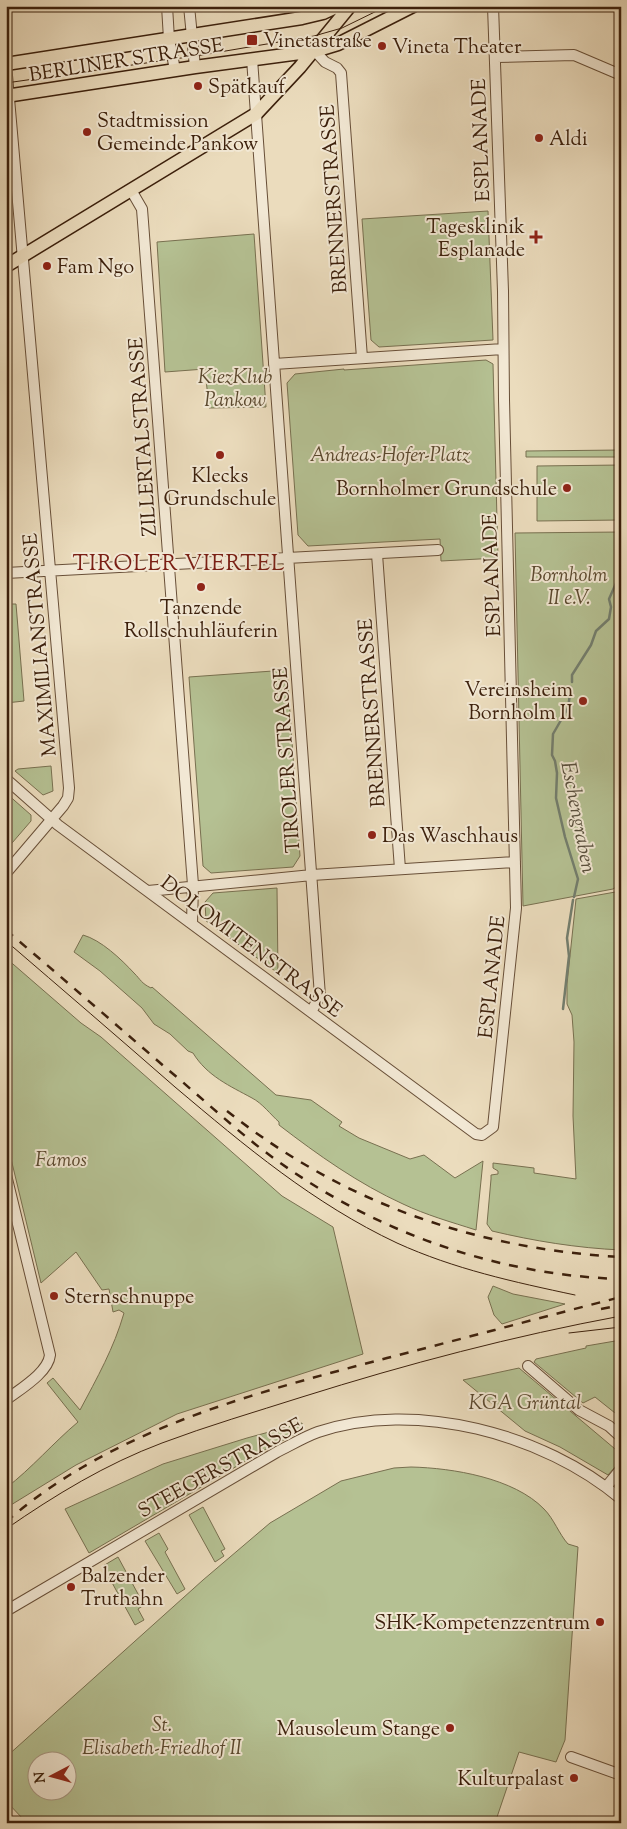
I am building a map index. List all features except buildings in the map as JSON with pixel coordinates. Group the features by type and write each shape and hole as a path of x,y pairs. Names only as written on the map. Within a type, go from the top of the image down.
{"main road":[{"name":"BERLINER STRASSE","path":"6,64 302,18 338,6"},
{"path":"6,266 256,114 315,51 350,6"},
{"name":"BERLINER STRASSE","path":"8,96 194,67 315,51 338,44 413,6"}],"street":[{"path":"167,6 169,39 175,70"},
{"path":"189,6 194,67"},
{"name":"ESPLANADE","path":"482,1135 493,1127 495,1122 516,908 494,6"},
{"name":"BRENNERSTRASSE","path":"315,51 325,62 337,68 341,73 362,358"},
{"path":"496,57 574,55 621,75"},
{"name":"BERLINER STRASSE","path":"252,59 256,114"},
{"name":"MAXIMILIANSTRASSE","path":"6,64 69,788 68,798 6,873"},
{"name":"TIROLER STRASSE","path":"256,114 320,996 311,1012"},
{"name":"ZILLERTALSTRASSE","path":"131,190 142,209 170,564 192,885 192,923"},
{"path":"274,364 503,348"},
{"path":"6,573 438,550"},
{"name":"BRENNERSTRASSE","path":"377,554 400,869"},
{"name":"DOLOMITENSTRASSE","path":"6,779 51,819 476,1134 482,1135"},
{"path":"148,890 312,875 515,862"},
{"path":"6,1175 50,1355 49,1361 42,1371 6,1400"},
{"path":"6,1221 17,1221"},
{"path":"528,1366 579,1410 609,1426 621,1437"},
{"name":"STEEGERSTRASSE","path":"6,1611 302,1438 337,1427 382,1420 430,1421 456,1424 517,1440 557,1456 583,1470 621,1499"},
{"path":"606,1486 621,1470"},
{"path":"571,1757 621,1775"}],"green space":[{"path":"488,211 493,340 379,347 371,340 362,219"},
{"name":"KiezKlub Pankow","path":"254,234 266,407 209,408 205,369 165,372 157,242"},
{"name":"Andreas-Hofer-Platz","path":"486,360 493,364 498,558 441,561 440,539 308,546 298,535 287,383 295,374"},
{"path":"621,450 621,457 526,457 526,451"},
{"path":"621,465 621,520 537,521 537,466"},
{"name":"Bornholm II e.V.","path":"621,532 621,884 613,889 523,906 515,533"},
{"path":"6,604 16,604 24,701 6,703"},
{"path":"287,670 300,856 293,867 211,873 203,866 189,677"},
{"path":"51,766 53,791 43,795 15,771 18,769"},
{"path":"6,793 31,815 31,821 6,850"},
{"path":"277,888 278,973 206,921 205,902 213,893"},
{"path":"621,891 621,1250 556,1244 492,1231 487,1224 491,1175 498,1174 498,1171 493,1168 493,1163 534,1168 534,1173 576,1179 573,1116 574,1042 572,1015 567,1004 567,984 576,899"},
{"path":"83,935 97,941 110,951 143,983 152,987 276,1095 311,1100 342,1122 339,1126 359,1138 410,1159 424,1155 455,1178 483,1161 476,1230 421,1212 387,1196 339,1168 279,1125 279,1122 259,1103 212,1074 193,1053 188,1051 170,1034 154,1024 142,1008 100,971 74,952"},
{"name":"Famos","path":"6,958 81,1023 101,1037 282,1196 333,1227 363,1354 177,1414 76,1465 6,1508 6,1488 78,1422 47,1383 53,1378 80,1410 110,1351 124,1313 119,1310 113,1312 109,1289 102,1290 76,1252 41,1283 6,1138"},
{"path":"493,1286 513,1294 565,1304 502,1324 494,1315 488,1297"},
{"name":"KGA Grüntal","path":"621,1340 621,1407 615,1413 595,1397 583,1403 534,1362 536,1359 586,1348 586,1346"},
{"name":"KGA Grüntal","path":"519,1368 621,1454 621,1460 608,1475 560,1447 525,1431 463,1380"},
{"path":"302,1423 303,1430 266,1449 89,1553 65,1509 163,1464"},
{"name":"St. Elisabeth-Friedhof II","path":"411,1467 464,1473 500,1482 531,1498 551,1517 568,1544 578,1547 565,1740 556,1762 519,1752 495,1823 22,1823 24,1820 6,1801 6,1757 203,1580 270,1523 341,1481 394,1468"},
{"path":"203,1507 225,1549 221,1551 224,1556 215,1562 189,1515"},
{"path":"159,1533 168,1549 165,1552 185,1589 177,1594 145,1541"},
{"path":"118,1557 144,1605 138,1609 144,1620 135,1625 103,1566"}],"waterway":[{"name":"Eschengraben","path":"572,682 572,675 591,645 596,631 609,619 611,607 609,599 617,581 621,578"},
{"name":"Eschengraben","path":"571,687 568,708 553,734 552,755 557,773 556,798 565,837 578,879 574,897"},
{"name":"Eschengraben","path":"563,1009 569,956 567,938 573,900"}],"tram line":[{"path":"6,83 202,55 314,36 342,28 387,6"},
{"path":"6,941 228,1131 281,1172 337,1210 397,1243 440,1260 507,1280 575,1295"},
{"path":"6,1529 62,1492 101,1470 141,1451 196,1431 421,1362 540,1332 621,1316"},
{"path":"569,1333 621,1327"}],"railway":[{"path":"6,930 255,1144 295,1173 337,1199 381,1222 427,1241 474,1256 522,1268 571,1275 621,1279"},
{"path":"227,1111 271,1143 317,1172 364,1196 413,1216 463,1232 514,1244 567,1252 621,1257"},
{"path":"6,1522 47,1490 92,1462 138,1438 186,1418 286,1385 621,1297"},
{"path":"601,1309 621,1305"}],"place":[{"name":"Vinetastraße","path":"252,40"},
{"name":"Vineta Theater","path":"382,46"},
{"name":"Spätkauf","path":"198,86"},
{"name":"Stadtmission Gemeinde Pankow","path":"87,132"},
{"name":"Aldi","path":"539,138"},
{"name":"Tagesklinik Esplanade","path":"536,237"},
{"name":"Fam Ngo","path":"47,266"},
{"name":"Klecks Grundschule","path":"220,455"},
{"name":"Bornholmer Grundschule","path":"567,488"},
{"name":"Tanzende Rollschuhläuferin","path":"201,587"},
{"name":"Vereinsheim Bornholm II","path":"583,701"},
{"name":"Das Waschhaus","path":"372,835"},
{"name":"Sternschnuppe","path":"54,1296"},
{"name":"Balzender Truthahn","path":"71,1587"},
{"name":"SHK-Kompetenzzentrum","path":"600,1622"},
{"name":"Mausoleum Stange","path":"450,1728"},
{"name":"Kulturpalast","path":"574,1778"}],"district":[{"name":"TIROLER VIERTEL","path":"179,562"}]}
